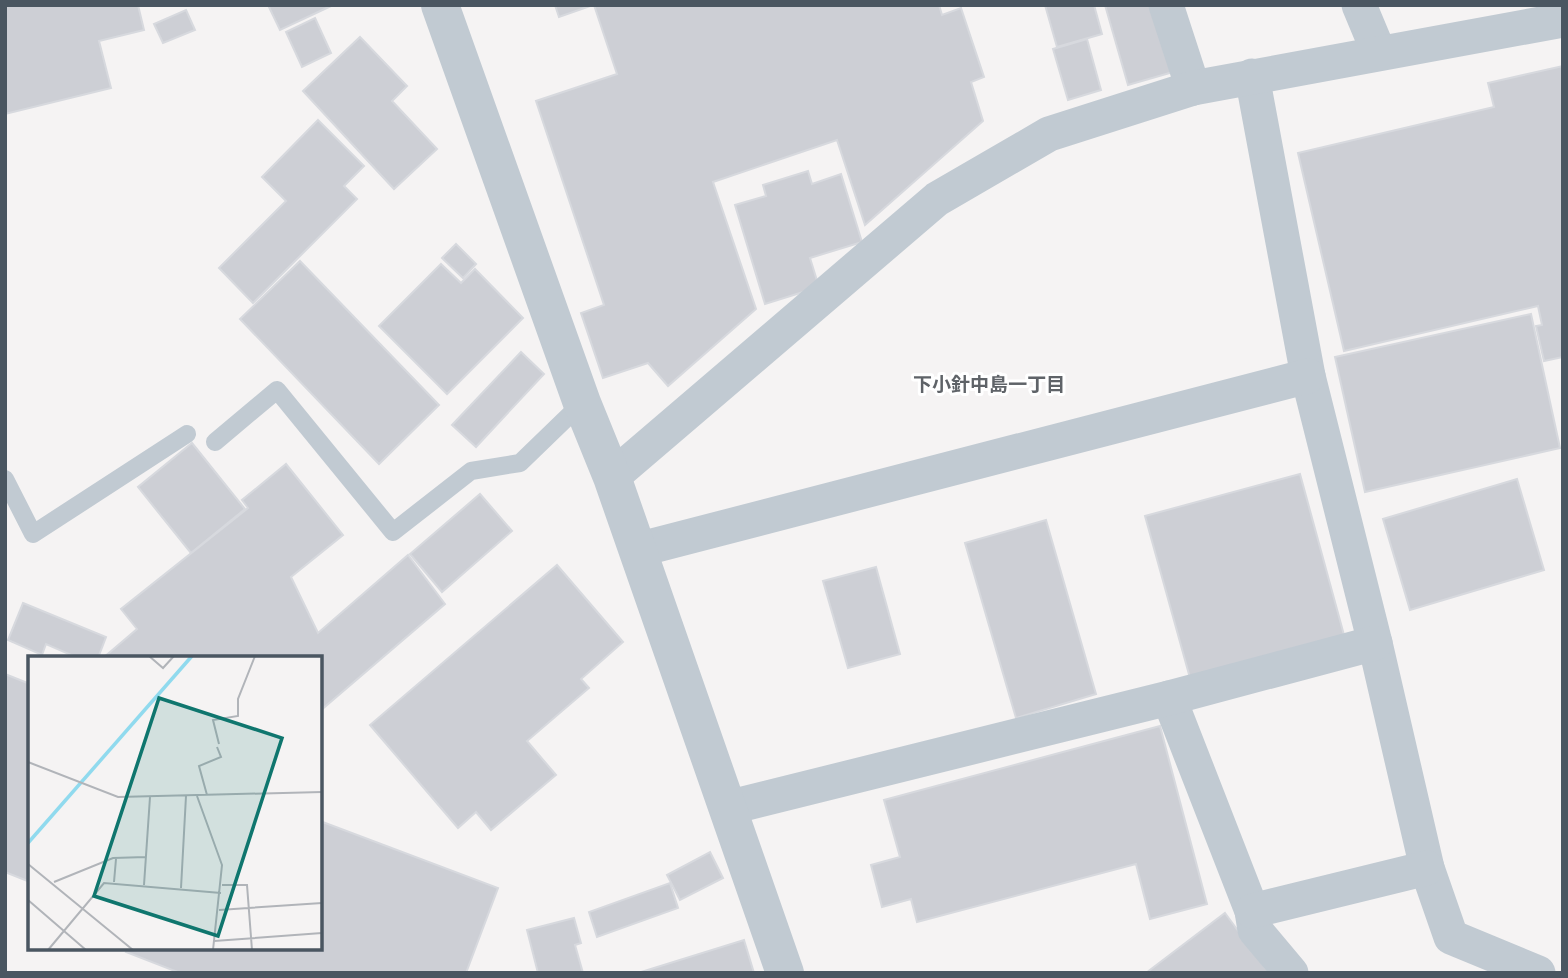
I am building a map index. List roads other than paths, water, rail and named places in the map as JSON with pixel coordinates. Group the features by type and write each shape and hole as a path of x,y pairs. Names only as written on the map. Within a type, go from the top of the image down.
{"street":[{"path":"440,5 582,403 612,477 785,973"},
{"path":"1166,5 1193,88"},
{"path":"1359,5 1379,53"},
{"path":"612,477 937,199 1049,134 1193,88 1563,20"},
{"path":"1252,76 1308,376 1375,643 1427,868 1451,937 1538,973"},
{"path":"637,550 1308,376"},
{"path":"727,808 1169,698 1375,643"},
{"path":"1169,698 1252,911 1255,930 1291,973"},
{"path":"1252,911 1427,868"}],"lane":[{"path":"215,442 276,390 393,532 471,471 520,463 582,403"},
{"path":"5,479 33,534 187,434"}],"district":[{"name":"下小針中島一丁目","path":"989,384"}]}
